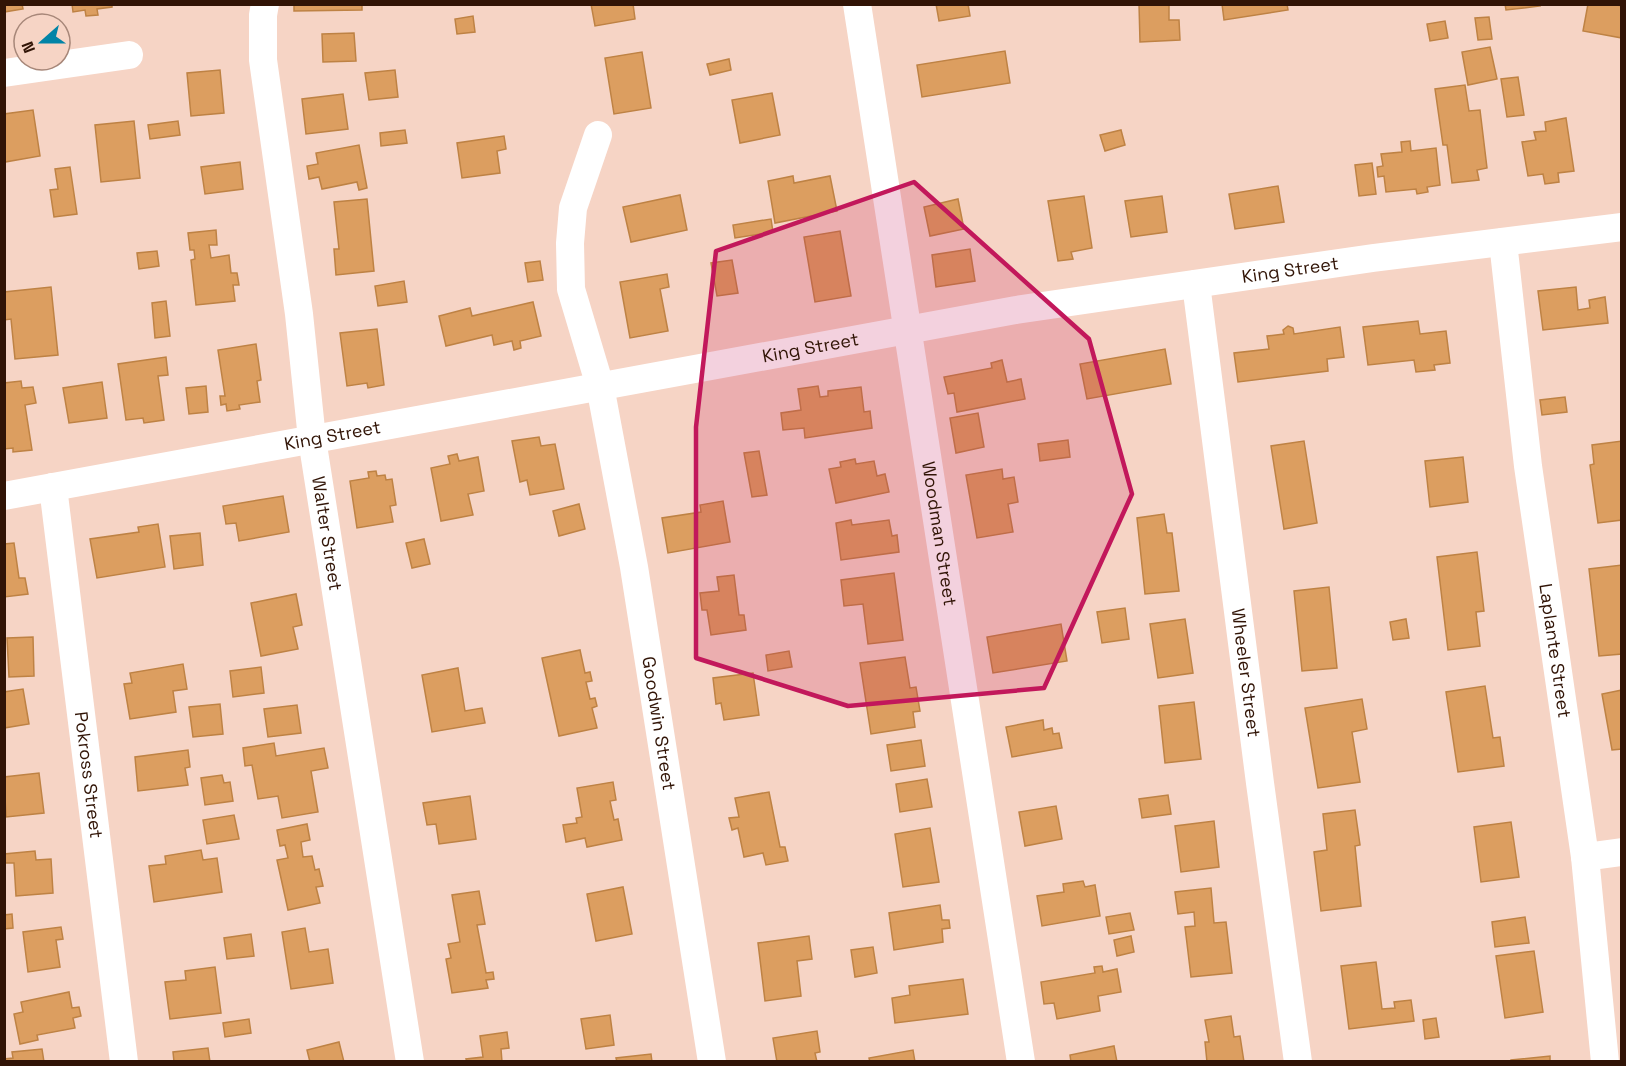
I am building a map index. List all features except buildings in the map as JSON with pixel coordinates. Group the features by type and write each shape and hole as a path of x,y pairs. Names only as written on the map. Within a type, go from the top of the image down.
{"street":[{"name":"Walter Street","path":"265,4 263,60 299,314 312,439 410,1062"},
{"name":"Woodman Street","path":"857,4 1021,1062"},
{"path":"4,73 129,55"},
{"name":"Goodwin Street","path":"598,135 573,208 570,243 571,289 600,386 636,578 712,1062"},
{"name":"King Street","path":"4,496 1016,310 1373,258 1622,227"},
{"name":"Laplante Street","path":"1503,242 1528,466 1585,857 1605,1062"},
{"name":"Wheeler Street","path":"1196,284 1260,783 1299,1062"},
{"name":"Pokross Street","path":"53,487 124,1062"},
{"path":"1585,857 1622,852"}],"highlighted area":[{"path":"914,182 1089,339 1132,494 1044,688 848,706 696,658 696,427 716,251"}]}
